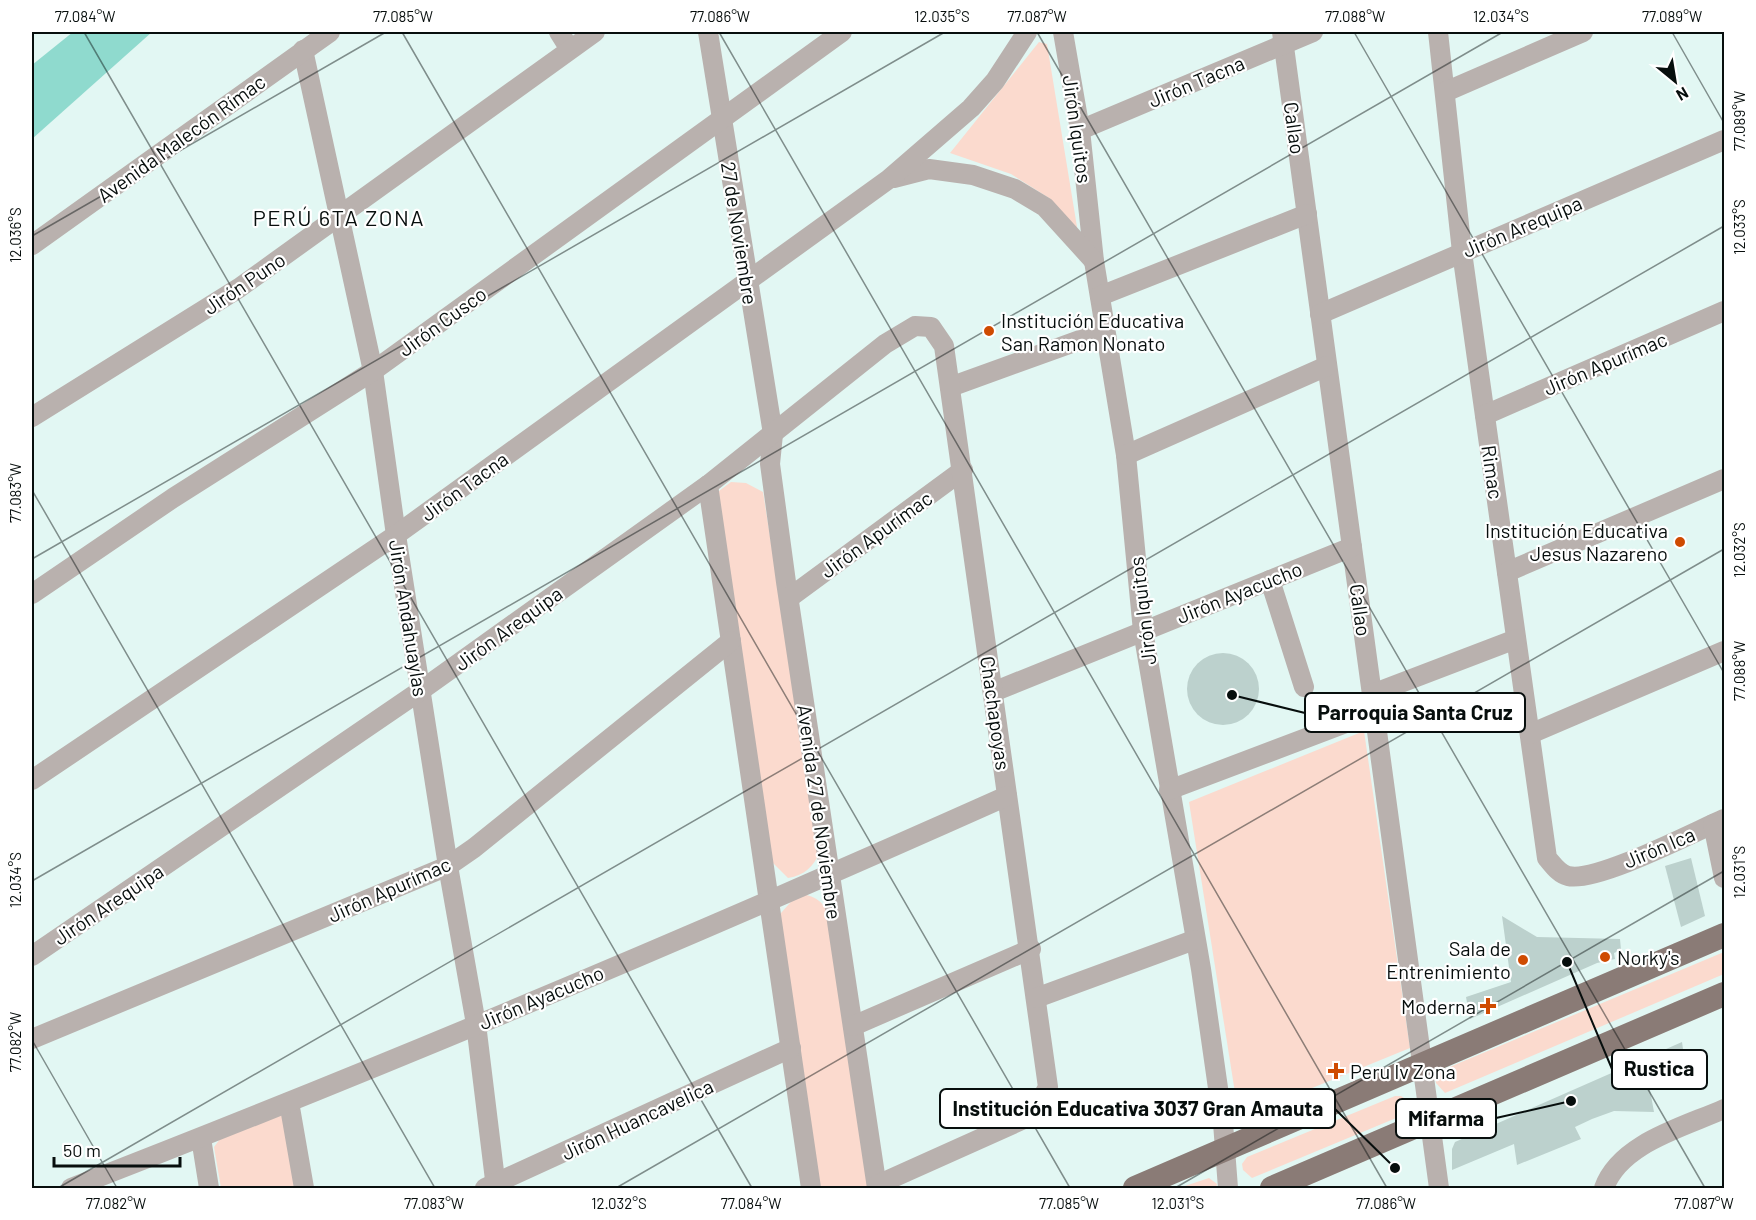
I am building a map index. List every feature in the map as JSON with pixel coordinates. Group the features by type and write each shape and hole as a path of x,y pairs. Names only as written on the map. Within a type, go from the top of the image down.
{"main road":[{"path":"1135,1188 1725,935"},
{"path":"1272,1188 1725,994"}],"street":[{"name":"Avenida Malecón Rímac","path":"32,245 330,32"},
{"name":"Jirón Puno","path":"32,417 239,288 340,217 564,40 595,32"},
{"name":"27 de Noviembre","path":"708,32 773,434"},
{"name":"Jirón Cusco","path":"32,594 173,498 373,371 722,116 842,32"},
{"name":"Jirón Tacna","path":"32,780 396,535 889,179 971,108 995,81 1027,32"},
{"name":"Jirón Iquitos","path":"1063,32 1080,130 1094,261 1126,455 1143,631 1194,940 1201,969 1228,1188"},
{"name":"Jirón Tacna","path":"1080,130 1282,37 1313,32"},
{"name":"Rimac","path":"1438,32 1462,252 1547,858 1556,870 1568,876 1594,875"},
{"path":"1445,92 1582,32"},
{"name":"Callao","path":"1282,37 1439,1188"},
{"name":"Jirón Andahuaylas","path":"303,50 373,371 420,691 476,1024 491,1187"},
{"name":"Jirón Arequipa","path":"1320,314 1725,140"},
{"name":"Jirón Tacna","path":"889,179 929,169 973,175 1015,189 1045,207 1094,261"},
{"path":"1100,296 1307,214"},
{"name":"Jirón Apurímac","path":"1485,415 1725,311"},
{"name":"Jirón Arequipa","path":"32,956 420,691 708,485 885,344 915,326"},
{"name":"Chachapoyas","path":"877,1187 1033,1115 1048,1087 1031,949 1007,796 944,346 931,327 915,326"},
{"path":"950,387 1105,331"},
{"path":"1126,455 1328,366"},
{"name":"Avenida 27 de Noviembre","path":"773,434 770,464 877,1187"},
{"name":"Jirón Apurímac","path":"789,598 963,470"},
{"path":"1507,572 1725,478"},
{"path":"708,485 811,1188"},
{"name":"Jirón Ayacucho","path":"993,692 1352,547"},
{"path":"1270,580 1304,687"},
{"path":"1169,790 1374,703 1516,639"},
{"name":"Jirón Apurímac","path":"32,1039 448,866 474,848 731,641"},
{"path":"1530,734 1725,651"},
{"name":"Jirón Ayacucho","path":"71,1188 201,1138 476,1024 830,875 1007,796"},
{"path":"1719,821 1725,878"},
{"name":"Jirón Ica","path":"1594,875 1719,821"},
{"path":"1036,998 1194,940"},
{"path":"853,1026 1031,949"},
{"name":"Jirón Huancavelica","path":"491,1187 791,1048"},
{"path":"289,1102 304,1188"},
{"path":"1604,1188 1614,1168 1634,1149 1725,1109"},
{"path":"201,1138 209,1188"}],"shaded area":[{"path":"73,32 152,32 32,139 32,65"},
{"path":"1039,42 1047,44 1078,233 1049,198 1011,174 950,153"},
{"path":"731,482 746,483 763,492 820,852 808,870 788,878 767,857 717,507 719,491"},
{"path":"1364,731 1410,1048 1239,1118 1189,802"},
{"path":"798,894 817,900 830,915 870,1188 817,1188 779,923 781,913"},
{"path":"1724,952 1724,974 1445,1093 1436,1083 1435,1077 1440,1071"},
{"path":"1395,1096 1401,1096 1410,1102 1409,1108 1401,1116 1252,1178 1243,1170 1242,1164 1247,1157"},
{"path":"281,1115 288,1118 298,1188 221,1188 214,1147 220,1139"},
{"path":"1209,1178 1217,1184 1216,1188 1179,1188"}],"building":[{"path":"1223,653 1237,656 1249,663 1256,675 1259,689 1256,703 1249,715 1237,722 1223,725 1209,722 1197,715 1190,703 1187,689 1190,675 1197,663 1209,656"},
{"path":"1691,858 1705,916 1681,927 1665,866"},
{"path":"1502,916 1537,937 1620,939 1621,950 1614,953 1615,959 1597,963 1470,1019 1466,997 1511,982"},
{"path":"1682,1042 1687,1077 1650,1090 1654,1112 1614,1111 1592,1119 1575,1127 1581,1139 1517,1165 1514,1144 1452,1170 1452,1149 1455,1142"}],"place":[{"name":"Institución Educativa San Ramon Nonato","path":"989,331"},
{"name":"Institución Educativa Jesus Nazareno","path":"1680,542"},
{"name":"Parroquia Santa Cruz","path":"1232,695"},
{"name":"Norky's","path":"1605,957"},
{"name":"Sala de Entrenimiento","path":"1523,960"},
{"name":"Rustica","path":"1567,962"},
{"name":"Moderna","path":"1488,1006"},
{"name":"Peru Iv Zona","path":"1336,1071"},
{"name":"Mifarma","path":"1571,1101"},
{"name":"Institución Educativa 3037 Gran Amauta","path":"1395,1168"}],"district":[{"name":"PERÚ 6TA ZONA","path":"339,217"}]}
